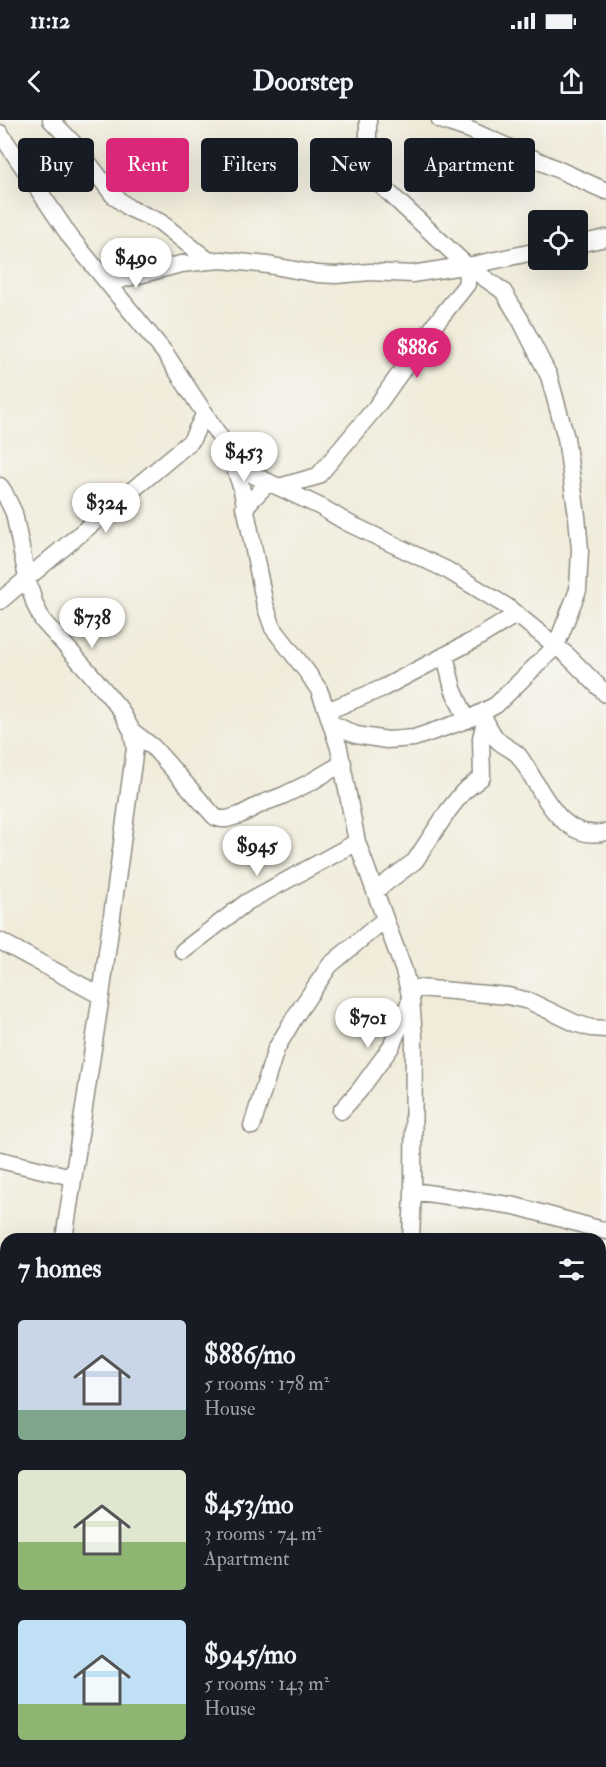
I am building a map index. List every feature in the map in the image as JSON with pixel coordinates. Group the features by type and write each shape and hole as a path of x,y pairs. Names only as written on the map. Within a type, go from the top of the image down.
{"street":[{"path":"51,120 75,145 113,195 129,208 160,222 209,261"},
{"path":"329,717 356,735 387,740 414,738 478,718 524,680 556,646 578,590 580,550 566,438 549,376 503,291 470,267 370,175 368,120"},
{"path":"440,120 470,130 606,191"},
{"path":"0,133 71,238 165,354 220,436 241,486 265,605 273,628 319,690 341,756 357,842 410,993 414,1037 411,1233"},
{"path":"588,242 606,238"},
{"path":"108,283 181,264 222,260 317,274 412,274 470,267 528,253"},
{"path":"244,508 274,485 318,476 376,407 467,284 470,267"},
{"path":"0,601 191,441 205,413"},
{"path":"191,441 220,436"},
{"path":"234,466 447,570 506,606 579,666 606,694"},
{"path":"318,476 321,507"},
{"path":"0,486 14,513 27,578 35,605 43,621 120,709 132,731 135,748 101,996 65,1233"},
{"path":"329,717 517,614"},
{"path":"445,655 453,689 496,739 518,754 561,819 573,829 592,834 606,832"},
{"path":"375,891 415,861 463,792 482,777 478,718"},
{"path":"132,731 153,747 215,817 220,819 240,815 309,783 341,756 356,735"},
{"path":"183,951 247,902 357,842"},
{"path":"252,1126 276,1049 296,1014 330,965 385,919"},
{"path":"0,941 101,996"},
{"path":"410,993 508,996 529,1001 575,1023 591,1028 606,1029"},
{"path":"341,1111 359,1091 391,1047 410,993"},
{"path":"0,1160 72,1177"},
{"path":"413,1191 515,1206 606,1231"}]}
